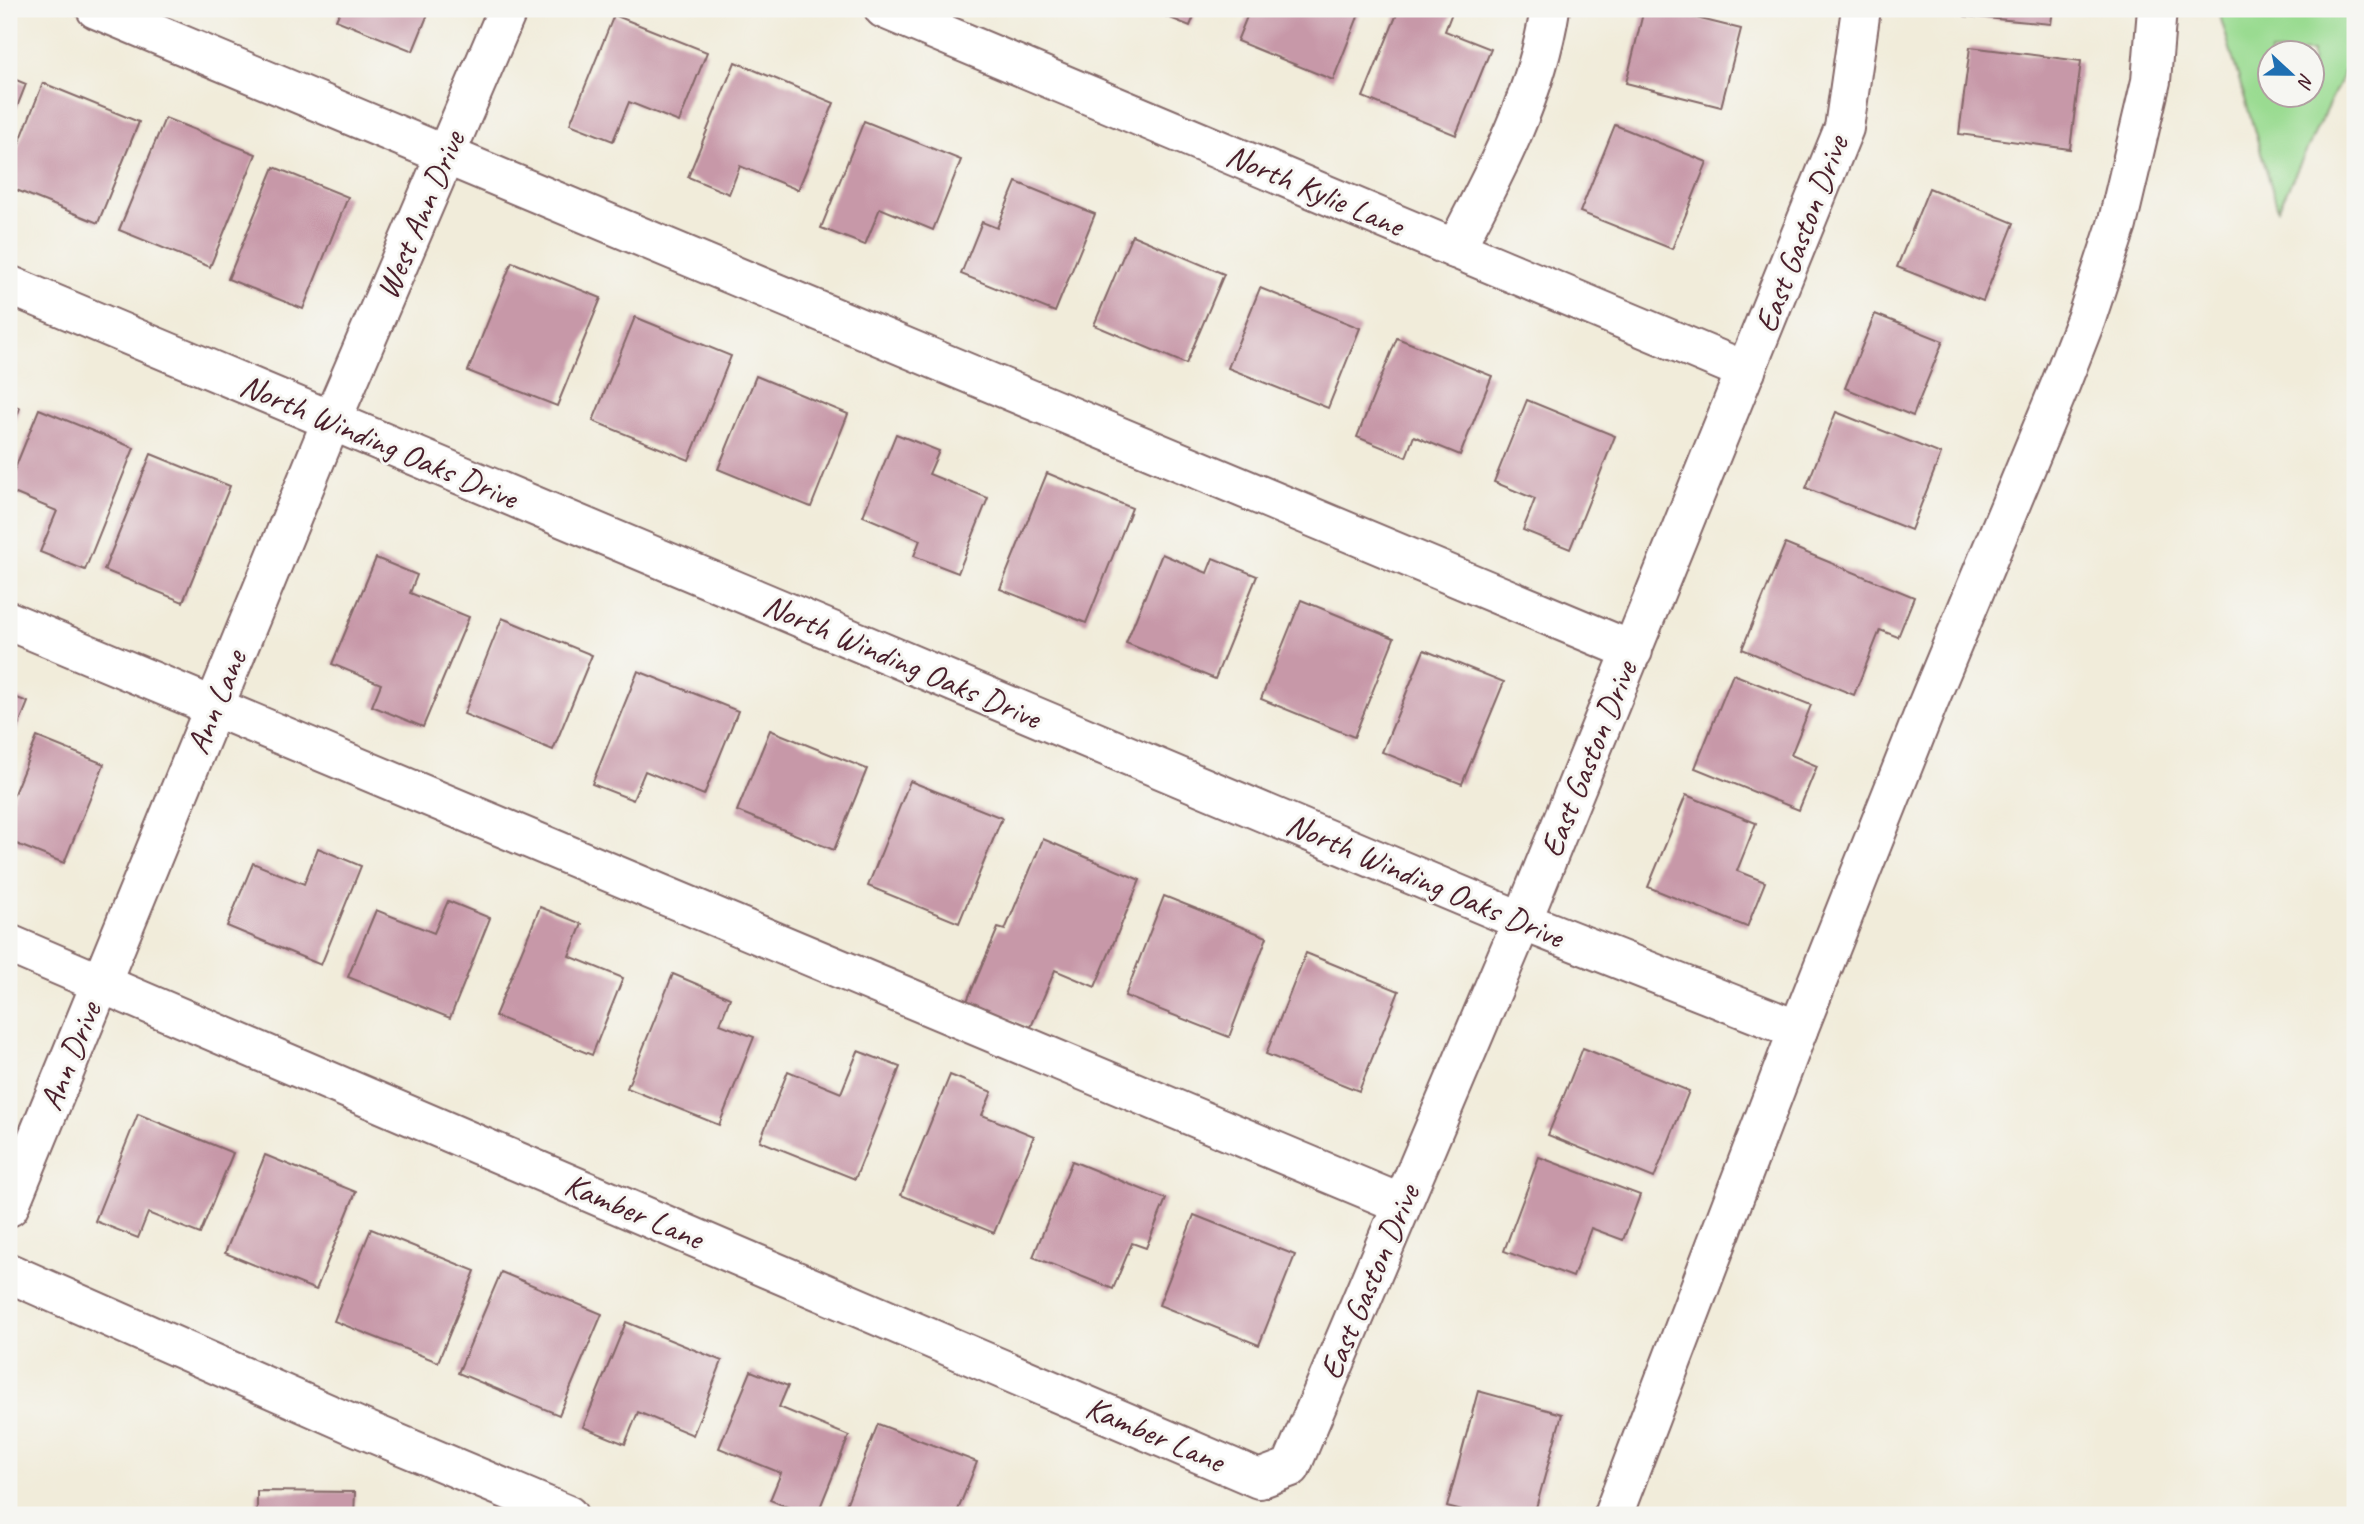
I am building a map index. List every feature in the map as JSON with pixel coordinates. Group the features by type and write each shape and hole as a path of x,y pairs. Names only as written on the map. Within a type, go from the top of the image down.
{"street":[{"path":"96,9 1633,651"},
{"name":"West Ann Drive","path":"331,422 508,9"},
{"name":"North Kylie Lane","path":"884,9 1746,371"},
{"path":"1455,249 1506,151 1545,43 1550,9"},
{"name":"East Gaston Drive","path":"1259,1479 1291,1467 1633,651 1844,128 1861,9"},
{"path":"1613,1515 1798,1030 2086,318 2117,225 2151,81 2157,9"},
{"name":"North Winding Oaks Drive","path":"9,285 1522,921 1798,1030"},
{"name":"Ann Lane","path":"100,982 331,422"},
{"path":"9,621 1402,1204"},
{"name":"Kamber Lane","path":"9,944 1259,1479"},
{"name":"Ann Drive","path":"9,1207 100,982"},
{"path":"9,1273 356,1426 568,1515"}],"green space":[{"path":"2218,9 2355,9 2355,50 2278,209"}],"building":[{"path":"341,9 430,9 413,51 336,20"},
{"path":"1148,9 1197,9 1190,26"},
{"path":"1250,9 1361,9 1333,80 1237,41"},
{"path":"1399,9 1453,10 1445,31 1491,49 1456,135 1363,97"},
{"path":"1644,9 1660,9 1741,29 1721,107 1626,83"},
{"path":"1966,9 2053,9 2051,24 1965,16"},
{"path":"614,15 707,52 679,122 629,102 613,141 570,124"},
{"path":"1970,47 2081,61 2070,149 1959,134"},
{"path":"735,62 834,103 798,190 740,166 729,194 688,177"},
{"path":"9,77 26,84 9,127"},
{"path":"43,83 139,122 98,223 9,187 9,169"},
{"path":"165,118 256,154 210,267 119,230"},
{"path":"864,121 961,160 933,230 880,208 865,245 821,228"},
{"path":"1615,125 1707,162 1672,249 1580,212"},
{"path":"274,167 348,197 303,309 228,279"},
{"path":"1016,182 1095,214 1055,312 961,274 982,222 997,228"},
{"path":"1929,188 2014,223 1983,301 1897,267"},
{"path":"1132,235 1224,274 1186,364 1094,325"},
{"path":"512,262 601,298 557,406 468,371"},
{"path":"1260,288 1360,328 1328,408 1228,368"},
{"path":"1875,314 1943,341 1913,416 1845,388"},
{"path":"635,317 731,356 689,460 593,421"},
{"path":"1397,338 1492,376 1460,455 1414,436 1406,457 1357,437"},
{"path":"756,376 848,414 811,507 718,469"},
{"path":"1527,400 1615,436 1570,549 1523,530 1535,499 1494,482"},
{"path":"9,403 20,408 9,436"},
{"path":"39,409 134,448 85,570 40,552 57,511 9,491 9,483"},
{"path":"1836,412 1941,454 1911,530 1806,488"},
{"path":"896,434 939,451 929,474 988,498 958,573 914,556 920,540 863,516"},
{"path":"151,454 230,486 183,602 104,570"},
{"path":"1047,473 1132,508 1086,623 1000,589"},
{"path":"1785,544 1914,597 1898,637 1880,630 1854,695 1742,649"},
{"path":"1162,554 1207,573 1213,558 1257,576 1215,679 1126,643"},
{"path":"376,558 417,575 410,593 469,617 423,727 372,706 381,684 332,664"},
{"path":"1301,600 1394,638 1354,737 1261,699"},
{"path":"502,618 592,655 553,750 464,714"},
{"path":"1424,650 1504,682 1462,784 1382,752"},
{"path":"638,671 738,711 704,795 645,771 633,800 592,784"},
{"path":"1733,674 1811,705 1791,755 1817,766 1799,810 1695,768"},
{"path":"9,695 28,702 9,749"},
{"path":"770,730 867,769 834,850 737,811"},
{"path":"37,737 104,764 64,863 9,841 9,806"},
{"path":"910,781 1002,818 959,923 868,886"},
{"path":"1686,795 1756,823 1737,871 1765,882 1747,927 1648,887"},
{"path":"1043,839 1140,880 1095,987 1055,970 1031,1027 967,1001 998,928 1005,930"},
{"path":"318,848 361,866 321,965 227,926 253,863 304,884"},
{"path":"1164,896 1267,937 1229,1037 1125,996"},
{"path":"448,901 490,918 450,1018 348,977 376,910 434,933"},
{"path":"540,907 582,924 569,956 623,978 592,1055 495,1016"},
{"path":"1306,953 1399,991 1359,1091 1266,1054"},
{"path":"673,974 730,998 720,1024 754,1037 719,1125 627,1088"},
{"path":"1583,1048 1689,1091 1654,1178 1548,1135"},
{"path":"858,1051 900,1067 855,1179 760,1141 788,1071 841,1093"},
{"path":"950,1075 992,1092 982,1115 1034,1136 994,1233 901,1195"},
{"path":"138,1114 233,1153 200,1234 148,1213 138,1238 95,1221"},
{"path":"265,1155 356,1192 316,1290 225,1253"},
{"path":"1539,1157 1640,1195 1623,1240 1591,1228 1573,1277 1504,1251"},
{"path":"1072,1161 1166,1199 1146,1248 1132,1243 1113,1289 1033,1257"},
{"path":"1194,1215 1295,1255 1259,1345 1159,1305"},
{"path":"371,1229 475,1271 438,1362 334,1321"},
{"path":"501,1272 602,1314 559,1415 458,1373"},
{"path":"626,1322 722,1361 693,1435 638,1412 625,1444 583,1427"},
{"path":"751,1371 788,1386 779,1407 849,1436 817,1515 807,1515 770,1500 781,1473 719,1448"},
{"path":"1478,1391 1562,1414 1534,1515 1477,1515 1447,1507"},
{"path":"878,1424 977,1462 956,1515 842,1515"},
{"path":"257,1491 355,1492 354,1515 257,1515"}]}
